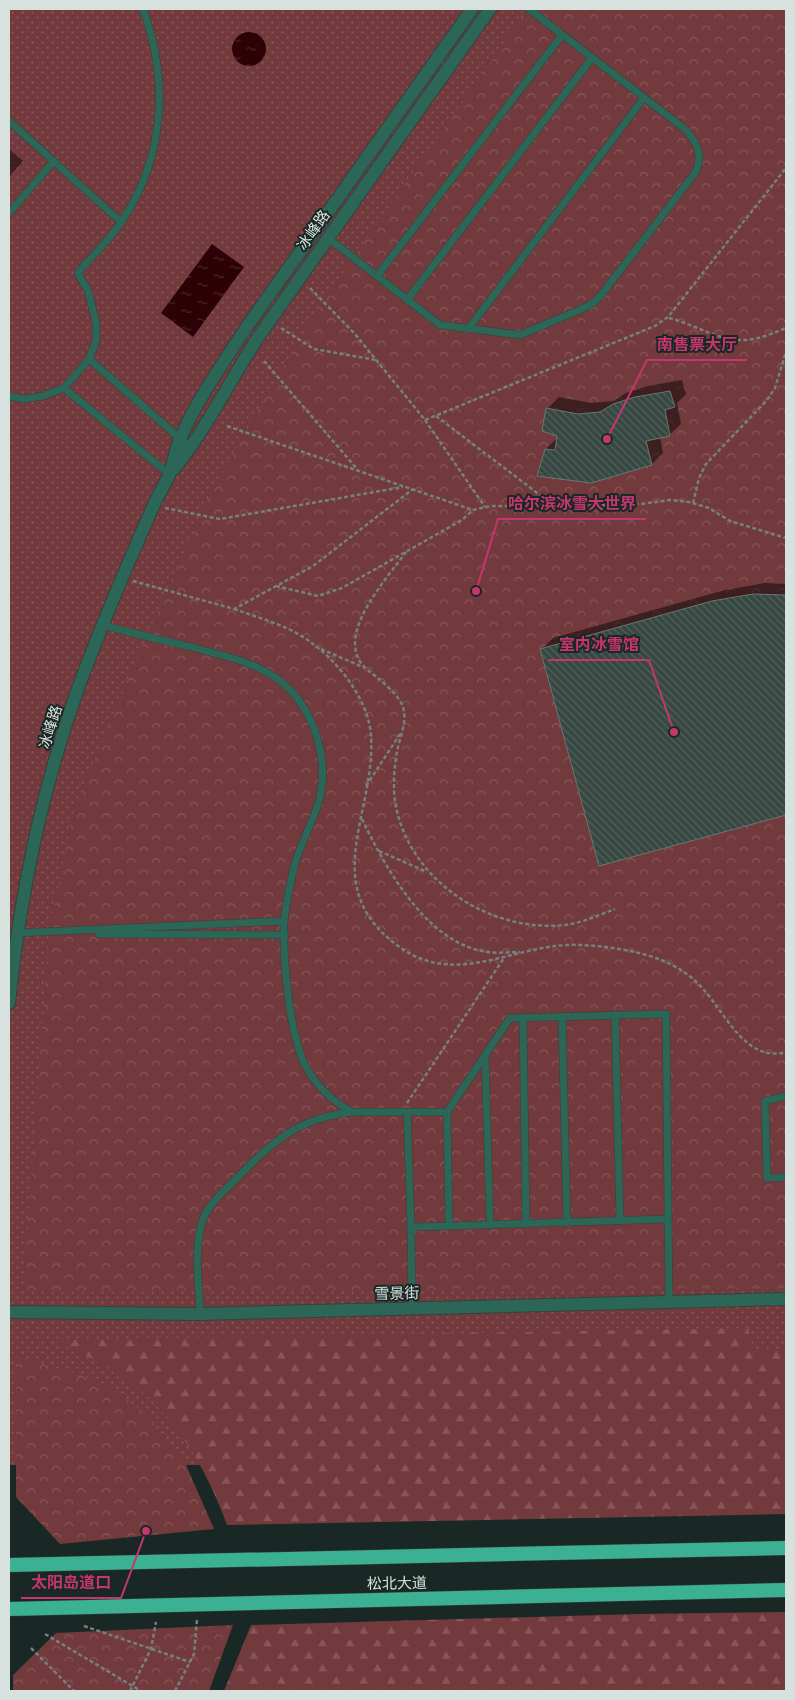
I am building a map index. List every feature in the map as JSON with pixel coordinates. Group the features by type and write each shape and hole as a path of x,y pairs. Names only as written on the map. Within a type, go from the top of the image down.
{"highway":[{"name":"松北大道","path":"9,1565 786,1548"},
{"name":"松北大道","path":"9,1609 786,1590"}],"street":[{"name":"冰峰路","path":"9,1004 12,933 58,753 80,682 102,625 153,506 169,474 180,439 216,374 248,325 472,9"},
{"name":"冰峰路","path":"169,474 191,448 235,372 490,9"},
{"name":"雪景街","path":"9,1312 200,1314 786,1300"}],"lane":[{"path":"9,396 24,399 44,396 64,388 89,359 96,340 96,322 88,291 78,273 121,222 149,165 160,118 159,72 155,48 143,9"},
{"path":"328,238 440,325 520,335 593,303 695,173 699,159 694,139 529,9"},
{"path":"377,276 562,34"},
{"path":"407,300 592,58"},
{"path":"468,329 644,98"},
{"path":"9,121 121,222"},
{"path":"9,213 54,161"},
{"path":"89,359 191,448"},
{"path":"64,388 169,474"},
{"path":"102,625 251,664 285,686 306,712 319,745 322,781 318,805 297,856 284,921 291,1007 301,1055 318,1085 332,1099 352,1112"},
{"path":"12,933 284,921"},
{"path":"12,933 285,935"},
{"path":"450,1226 447,1112 510,1018 666,1014 669,1302"},
{"path":"615,1015 620,1221"},
{"path":"562,1017 567,1222"},
{"path":"523,1018 526,1224"},
{"path":"485,1054 490,1225"},
{"path":"786,1096 765,1101 766,1178 786,1177"},
{"path":"200,1314 199,1243 201,1226 208,1210 257,1157 291,1130 324,1116 352,1112 447,1112"},
{"path":"404,1112 411,1227 412,1309"},
{"path":"411,1227 668,1219"}],"path":[{"path":"668,317 735,340 755,339 786,328"},
{"path":"281,328 314,349 377,361"},
{"path":"693,503 698,478 706,464 767,400 780,375 786,352"},
{"path":"264,361 359,471"},
{"path":"436,416 554,506"},
{"path":"425,420 485,507"},
{"path":"228,426 473,510"},
{"path":"153,506 220,519 404,486"},
{"path":"234,609 313,566 413,489"},
{"path":"276,586 318,596 342,588 462,520 473,510 485,507 641,504 670,500 693,503 709,508 730,521 786,538"},
{"path":"366,668 357,653 356,644 360,622 370,602 406,552"},
{"path":"122,578 234,609 292,631 319,648 366,668 388,687 402,704 404,710 395,770 395,801 407,842 428,872 443,887 478,908 532,924 576,923 615,910"},
{"path":"319,648 347,680 365,708 371,736 366,787 353,861 357,887 366,911 382,932 406,951 436,964 465,965 558,945 598,947 658,958 686,972 704,989 746,1043 765,1053 775,1055 786,1052"},
{"path":"366,787 402,730"},
{"path":"361,818 378,850 408,896 450,938 482,951 525,952"},
{"path":"378,850 428,872"},
{"path":"404,1112 504,957"},
{"path":"175,1691 194,1654 197,1620"},
{"path":"130,1691 150,1649 156,1622"},
{"path":"84,1626 190,1662"},
{"path":"45,1634 141,1691"},
{"path":"31,1648 74,1691"}],"green space":[{"path":"9,9 786,9 786,1465 9,1465"},
{"path":"525,9 786,9 786,1288 23,1292 49,930 74,809 122,692 211,491 317,310 500,49"},
{"path":"748,1328 754,1350 786,1351 786,1514 227,1525 208,1480 183,1438 169,1419 134,1385 114,1371 53,1340"},
{"path":"16,1357 68,1371 107,1385 146,1414 186,1465 214,1529 60,1544 16,1497"},
{"path":"786,1612 786,1691 224,1691 251,1625 636,1614"},
{"path":"233,1625 209,1691 13,1691 13,1675 56,1633"}],"water":[{"path":"249,32 261,37 266,49 261,61 249,66 237,61 232,49 237,37"},
{"path":"212,244 244,267 193,337 161,313"}],"building":[{"path":"670,391 675,407 665,410 670,436 646,441 652,465 591,483 537,476 545,449 555,450 557,436 542,431 546,408 578,414 600,412 613,404 635,397"},
{"path":"753,594 786,595 786,815 599,866 540,649 712,601"}],"place":[{"name":"南售票大厅","path":"607,439"},
{"name":"哈尔滨冰雪大世界","path":"476,591"},
{"name":"室内冰雪馆","path":"674,732"},
{"name":"太阳岛道口","path":"146,1531"}]}
